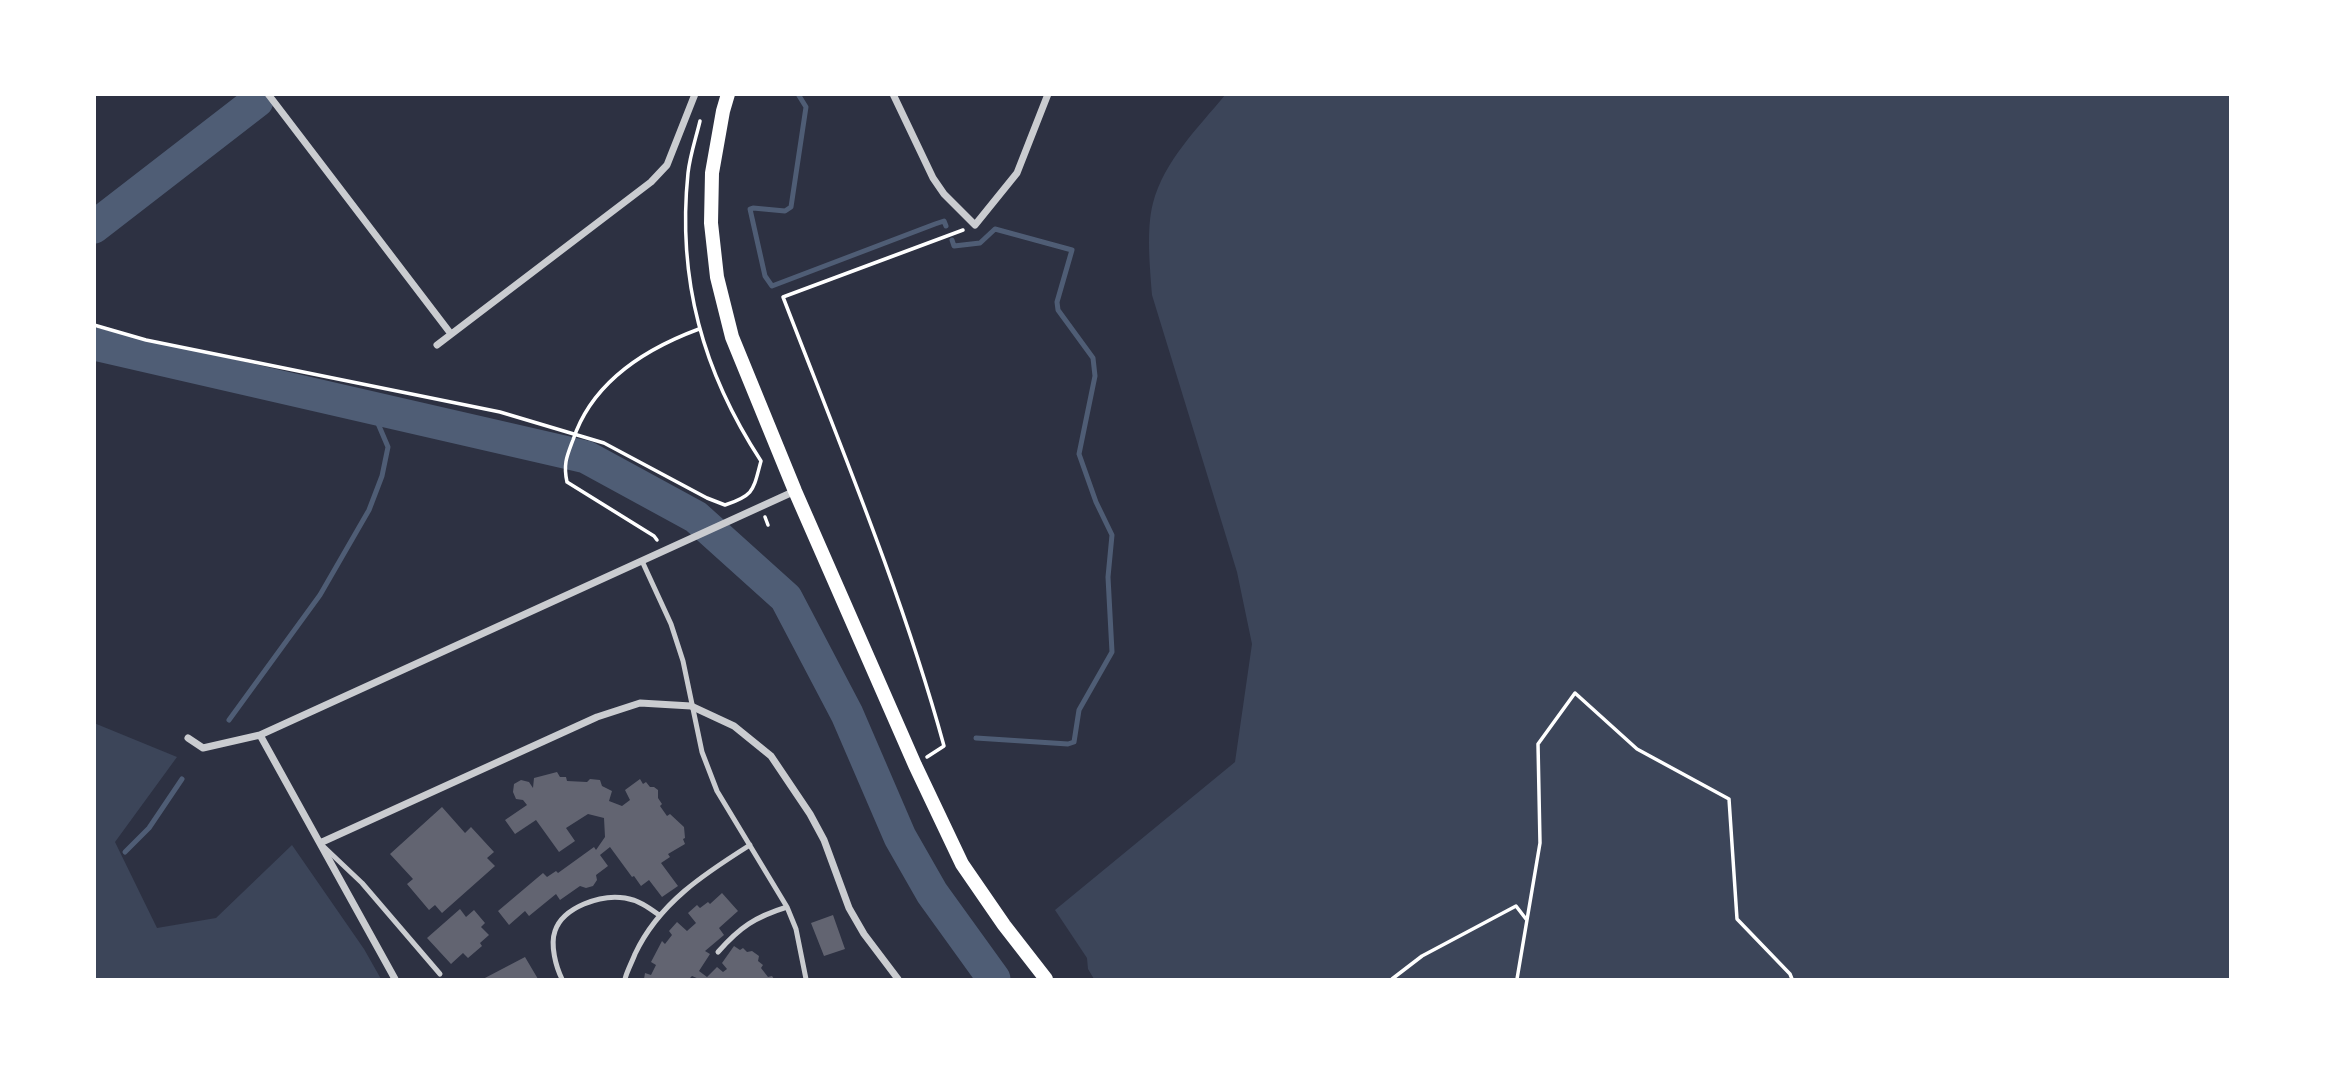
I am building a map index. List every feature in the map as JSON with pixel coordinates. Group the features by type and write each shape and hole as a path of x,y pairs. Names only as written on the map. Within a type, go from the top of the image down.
{"main road":[{"path":"728,94 712,173 711,223 717,277 732,337 795,491 915,765 962,864 1046,979"}],"street":[{"path":"268,94 452,334"},
{"path":"436,345 651,182 667,165 695,94"},
{"path":"893,94 933,178 944,194 975,225 1017,173 1048,94"},
{"path":"188,738 204,748 260,735 795,491"},
{"path":"320,843 597,717 640,704 691,706 734,726 771,756 824,839 849,908 864,934 898,979"},
{"path":"260,735 395,979"}],"lane":[{"path":"642,561 671,624 683,661 702,752 717,791 786,907 796,929 806,979"},
{"path":"320,843 362,883 440,974"},
{"path":"625,979 640,945 659,915 675,898 707,873 750,845"},
{"path":"562,979 556,961 554,933 562,917 581,906 604,898 624,898 643,904 659,915"},
{"path":"718,952 744,925 786,907"}],"path":[{"path":"915,765 944,746 928,689 900,605 783,297 975,225"},
{"path":"94,325 146,340 500,412 604,443 725,505 745,498 753,489"},
{"path":"664,551 654,536 567,482 564,466 579,422 592,401 614,377 645,354 672,339 699,329"},
{"path":"1517,979 1540,843 1538,744 1575,693 1637,749 1729,799 1737,919 1792,979"},
{"path":"1392,979 1422,956 1516,906 1526,919"}],"shaded area":[{"path":"1225,95 2230,95 2230,979 1094,979 1088,969 1087,958 1055,910 1235,762 1252,644 1237,572 1152,295 1149,249 1153,203 1165,173 1183,146"},
{"path":"94,723 177,757 115,842 157,928 216,918 292,845 364,949 381,979 95,979"}],"building":[{"path":"557,772 560,777 566,777 567,781 600,780 602,786 612,791 609,801 622,806 630,800 625,790 640,779 643,784 646,782 658,790 658,798 662,804 660,806 667,816 670,814 684,827 685,844 668,854 670,857 661,863 678,886 662,897 649,880 641,886 610,847 600,855 608,866 596,875 597,880 593,886 580,886 560,900 556,894 529,916 525,911 509,925 498,911 543,873 547,877 556,871 558,873 594,847 596,850 605,837 604,818 588,814 566,828 575,841 559,852 536,820 515,834 505,820 527,805 523,800 516,799 514,784 521,780 529,782 533,788 534,778"},
{"path":"442,807 465,833 471,827 494,852 487,858 495,866 442,913 435,905 429,910 407,884 413,879 390,854"},
{"path":"722,893 738,911 719,928 724,935 705,951 710,954 699,971 707,977 717,967 723,972 727,969 722,963 734,946 759,956 758,961 763,965 761,968 768,977 772,976 774,979 699,979 692,976 689,979 644,979 645,973 651,975 656,965 651,962 662,941 665,944 672,935 669,931 677,922 687,931 696,923 688,913 697,905 700,908 708,902 710,904"},
{"path":"460,909 466,917 474,910 485,923 481,927 489,935 480,943 482,946 468,958 463,953 451,964 427,938"},
{"path":"833,915 845,949 824,956 811,923"},
{"path":"525,957 538,979 483,979"}],"waterway":[{"path":"798,94 806,107 791,207 785,211 750,209 765,276 772,286 935,224 944,221 946,226"},
{"path":"94,227 257,101"},
{"path":"952,240 954,246 980,243 995,229 1072,250 1057,302 1058,310 1093,358 1095,376 1079,454 1096,502 1112,535 1108,577 1112,652 1079,710 1074,742 1068,744 976,738"},
{"path":"94,344 586,457 696,517 786,598 847,714 900,837 932,893 994,979"},
{"path":"229,720 320,595 369,510 382,476 388,447 371,407"},
{"path":"125,852 149,828 182,779"}]}
